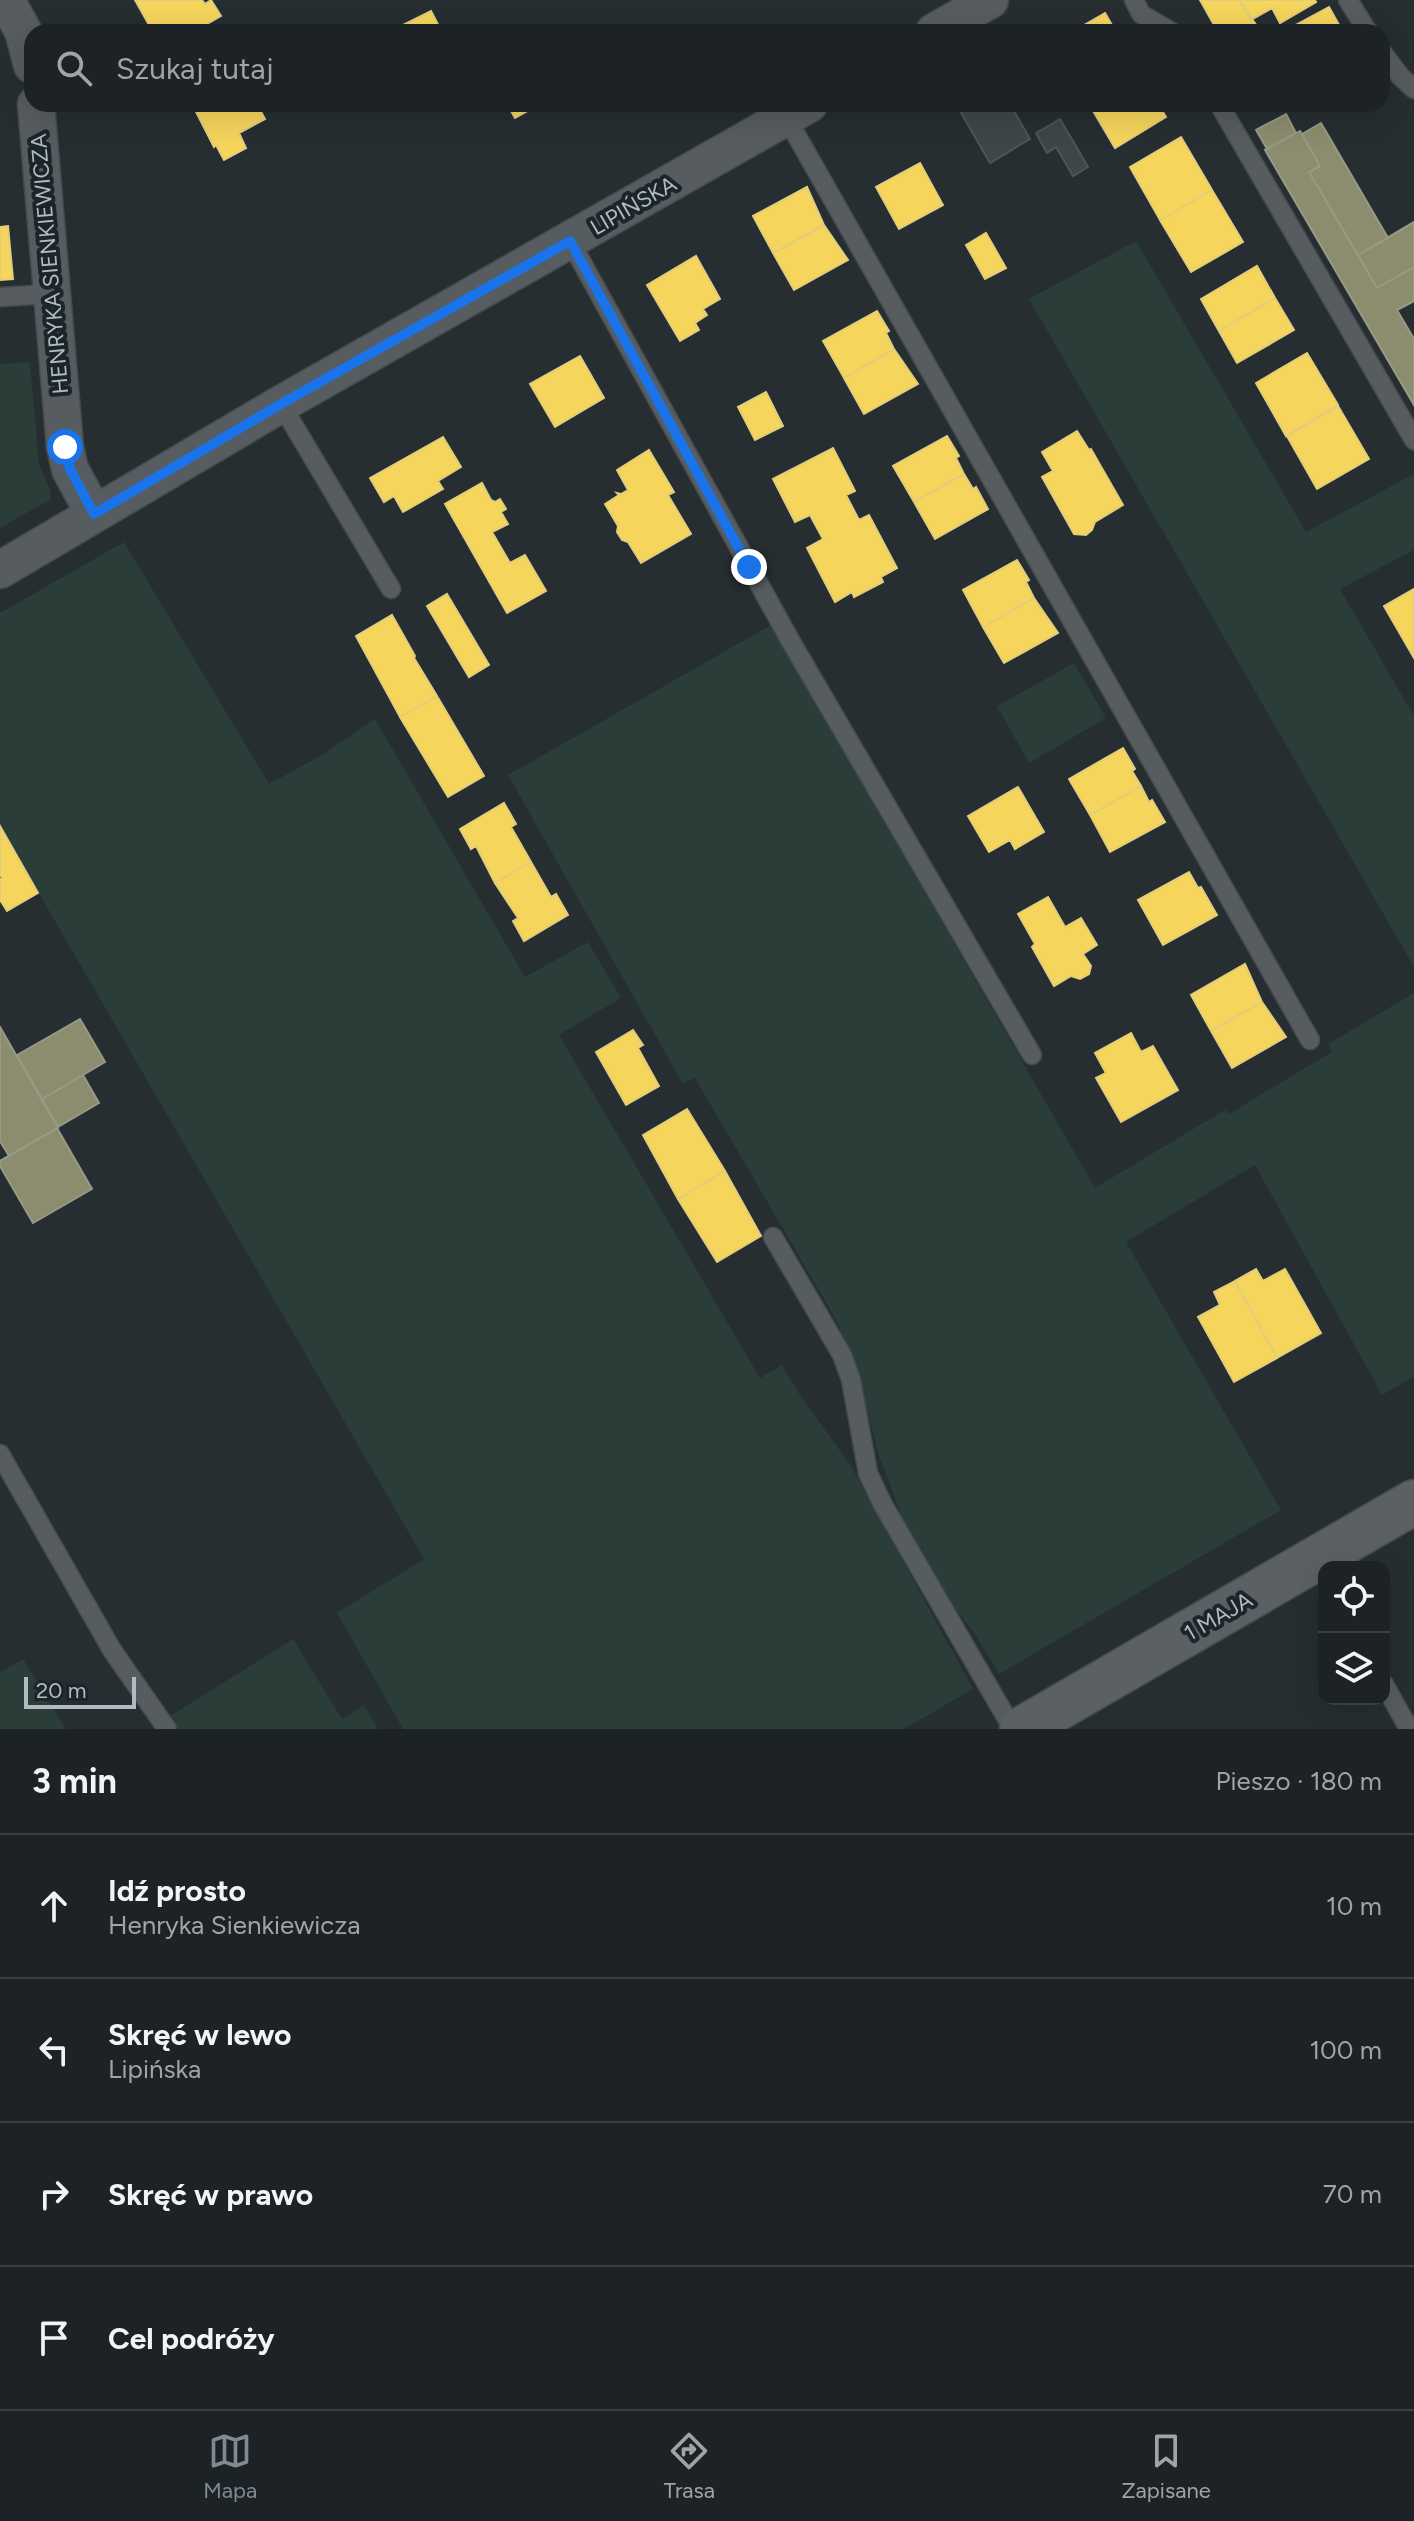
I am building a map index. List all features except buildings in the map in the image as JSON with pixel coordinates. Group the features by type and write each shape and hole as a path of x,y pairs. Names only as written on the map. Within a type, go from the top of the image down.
{"main road":[{"name":"1 MAJA","path":"1331,1561 1414,1502"},
{"name":"1 MAJA","path":"1022,1729 1318,1570"}],"street":[{"path":"6,0 24,35"},
{"path":"948,24 990,0"},
{"name":"HENRYKA SIENKIEWICZA","path":"37,112 65,447 70,469 94,514"},
{"name":"LIPIŃSKA","path":"0,570 281,404 796,112"}],"lane":[{"path":"1134,0 1141,14 1158,24"},
{"path":"1348,0 1363,24"},
{"path":"1390,63 1414,89"},
{"path":"799,112 1310,1040"},
{"path":"1224,112 1414,440"},
{"path":"570,241 790,640 1032,1055"},
{"path":"0,297 52,294"},
{"path":"281,404 391,589"},
{"path":"773,1237 842,1355 851,1380 868,1473 882,1503 1013,1729"},
{"path":"0,1454 112,1650 167,1729"},
{"path":"1390,1695 1409,1729"}],"green space":[{"path":"1136,241 1306,532 1414,474 1414,550 1340,589 1414,716 1414,967 1029,299"},
{"path":"30,362 39,465 51,499 0,528 0,364"},
{"path":"124,542 269,784 320,756 375,719 525,977 588,942 621,998 559,1035 760,1378 782,1365 851,1466 973,1689 904,1729 403,1729 337,1613 424,1559 0,826 0,613"},
{"path":"771,625 1095,1188 1225,1110 1229,1114 1332,1052 1328,1044 1414,993 1414,1377 1382,1395 1255,1165 1126,1242 1281,1510 999,1674 955,1608 902,1518 878,1452 860,1382 838,1330 841,1328 695,1078 683,1084 508,775"},
{"path":"1074,663 1106,718 1029,763 997,706"},
{"path":"293,1639 342,1719 364,1705 378,1729 179,1729 170,1716"},
{"path":"23,1659 66,1729 0,1729 0,1672"}],"route":[{"path":"65,447 70,469 94,514 570,241 614,316 749,567"}]}
